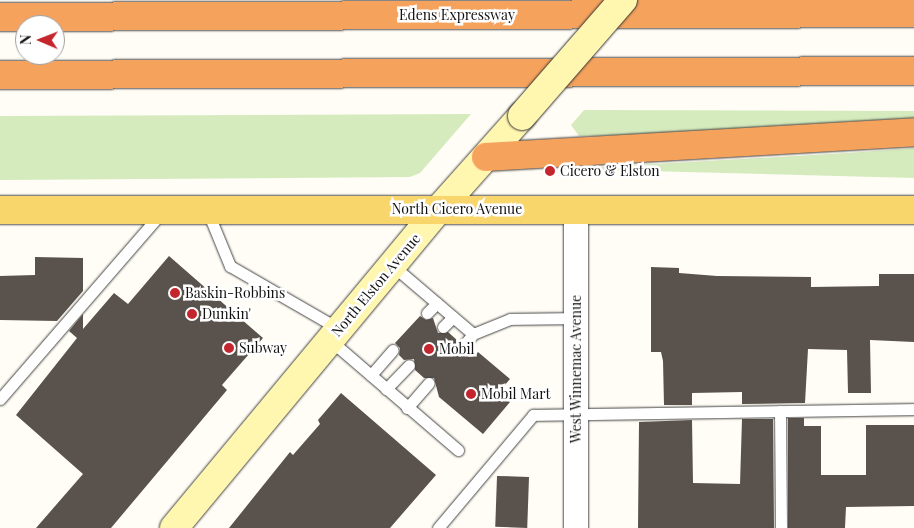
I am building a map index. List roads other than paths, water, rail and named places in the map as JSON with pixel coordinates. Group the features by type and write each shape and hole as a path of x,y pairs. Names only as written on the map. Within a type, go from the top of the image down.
{"highway":[{"name":"Edens Expressway","path":"0,17 914,13"},
{"path":"0,75 914,71"},
{"path":"486,157 914,132"}],"main road":[{"name":"North Elston Avenue","path":"174,528 439,209 623,0"},
{"name":"North Cicero Avenue","path":"0,210 914,210"}],"street":[{"name":"West Winnemac Avenue","path":"576,209 576,528"}],"lane":[{"path":"0,399 164,209"},
{"path":"207,209 230,266 334,335 371,376 458,450"},
{"path":"392,265 473,334"},
{"path":"427,313 436,302"},
{"path":"443,328 453,317"},
{"path":"463,346 473,334 510,319 576,318"},
{"path":"371,376 394,350"},
{"path":"386,389 409,365"},
{"path":"407,408 429,383"},
{"path":"438,528 533,416 914,409"},
{"path":"780,411 781,528"}],"place":[{"name":"Cicero & Elston","path":"550,171"},
{"name":"Baskin-Robbins","path":"175,293"},
{"name":"Dunkin'","path":"192,314"},
{"name":"Subway","path":"229,348"},
{"name":"Mobil","path":"429,349"},
{"name":"Mobil Mart","path":"471,394"}]}
